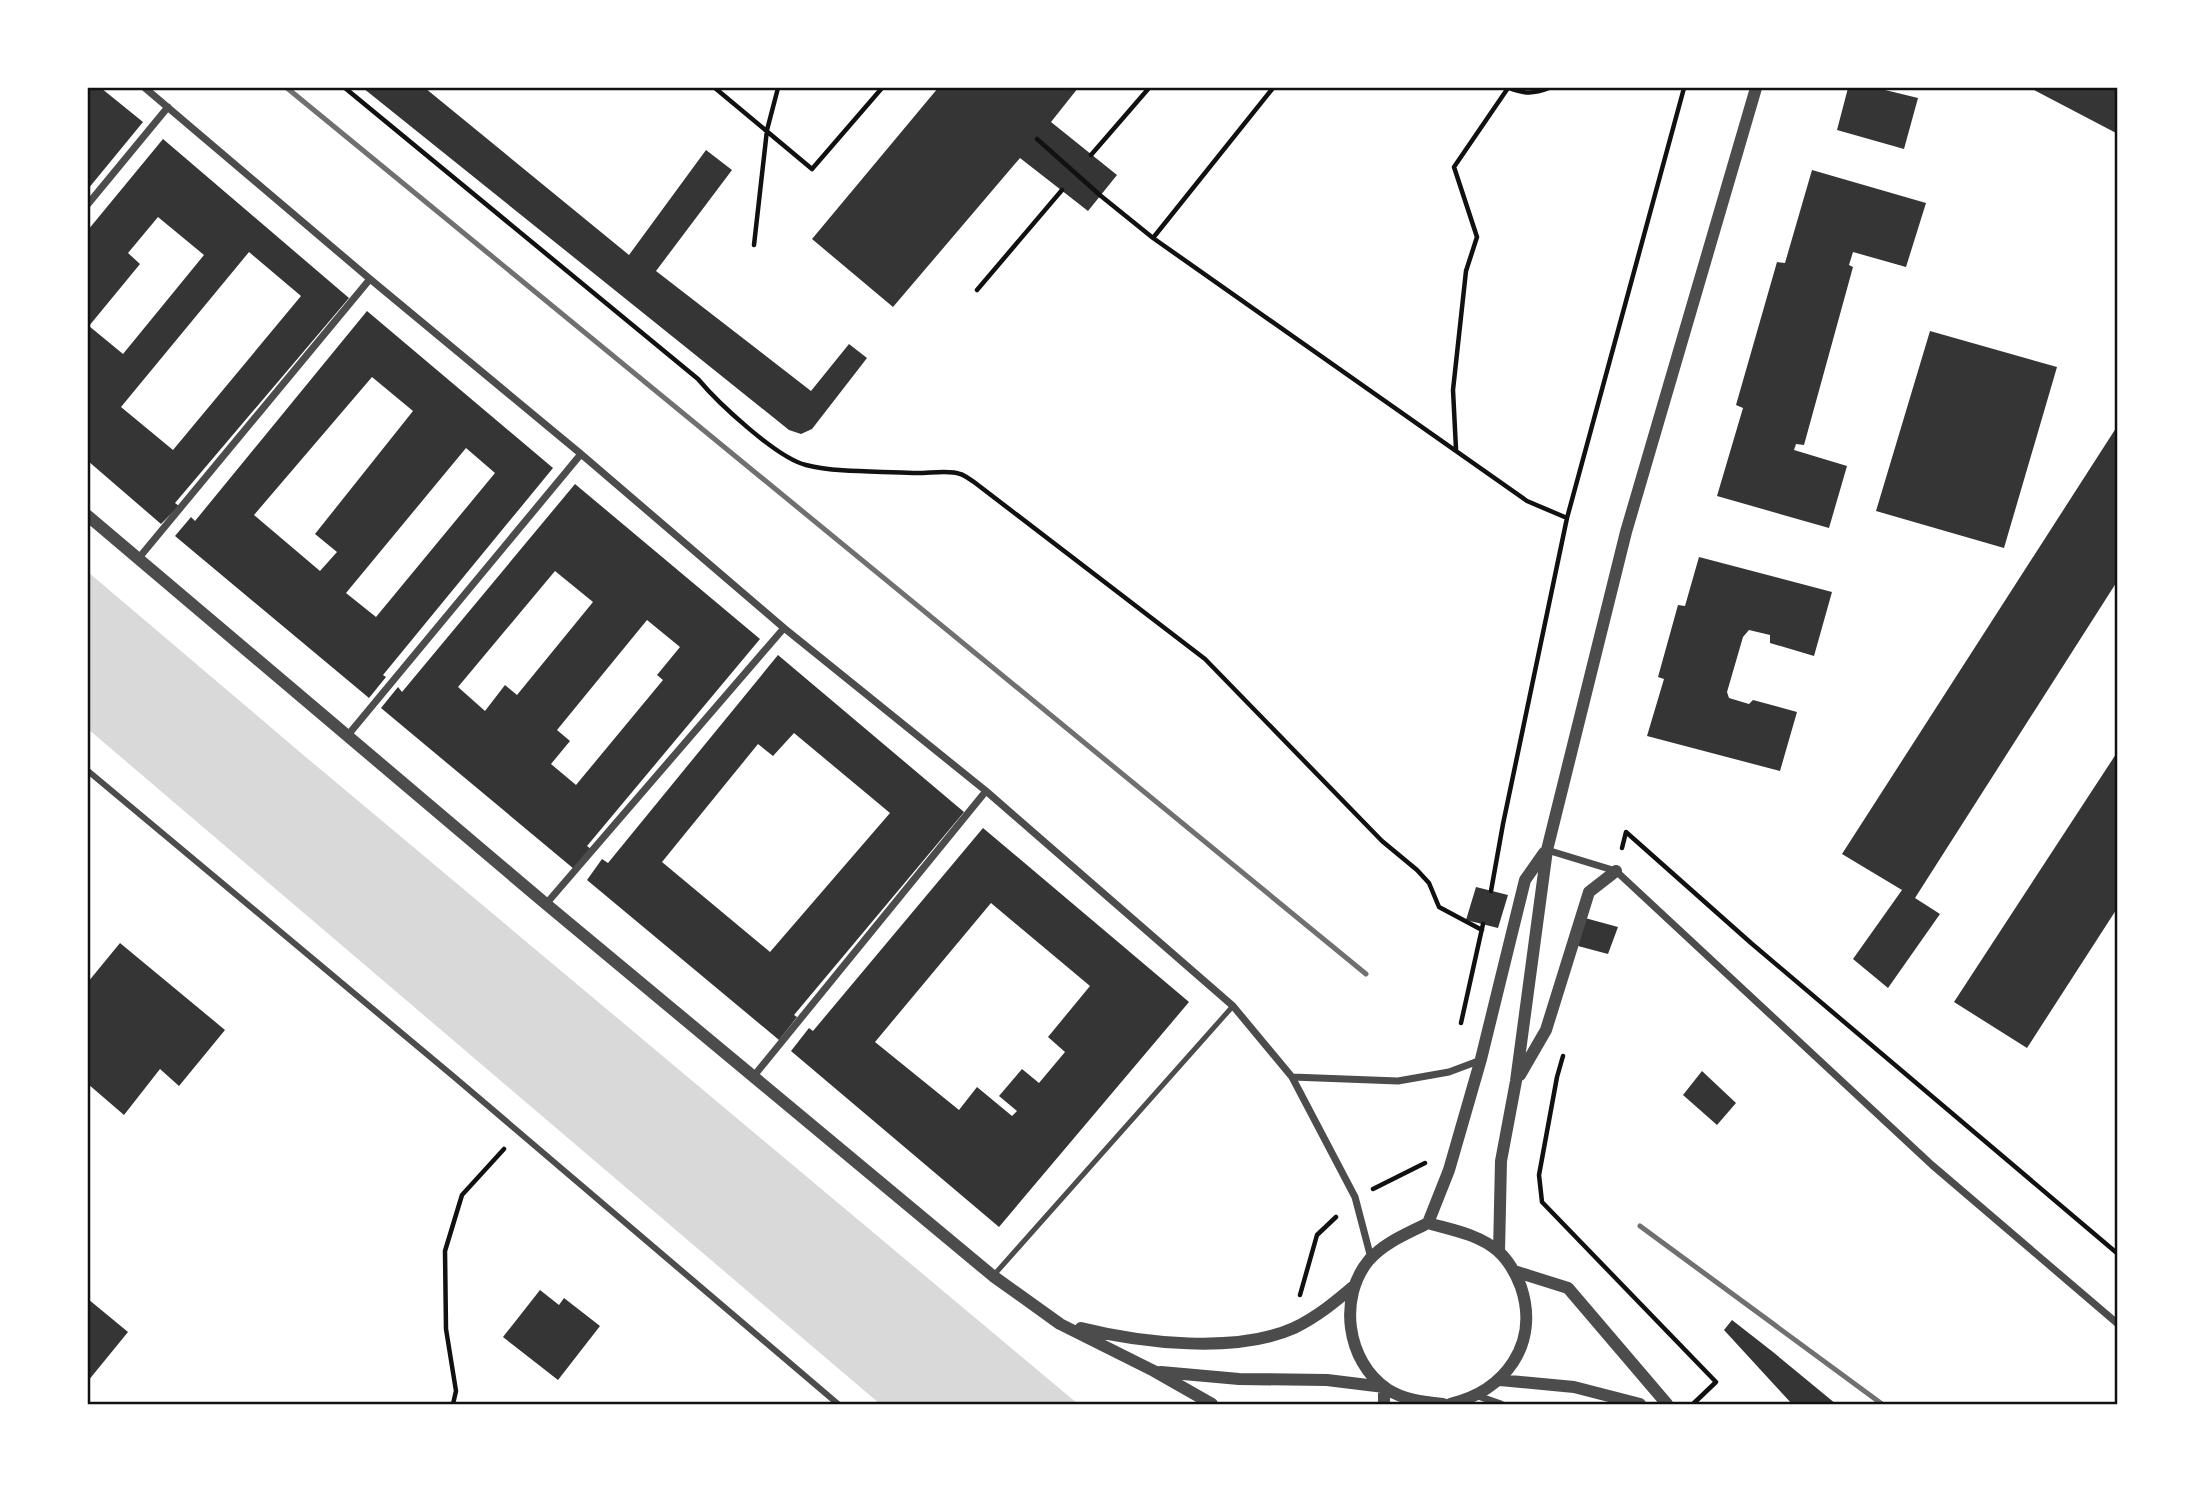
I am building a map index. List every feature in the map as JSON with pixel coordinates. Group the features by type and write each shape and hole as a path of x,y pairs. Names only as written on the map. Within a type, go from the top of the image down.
{"street":[{"path":"145,88 784,628 986,791 1233,1006 1292,1077 1355,1198 1370,1258"},
{"path":"1499,1252 1501,1161 1516,1081 1547,850 1626,532 1756,88"},
{"path":"88,204 168,107"},
{"path":"138,559 370,279"},
{"path":"348,735 581,454"},
{"path":"88,516 546,904 993,1276 1060,1324 1154,1371 1212,1405"},
{"path":"546,904 784,628"},
{"path":"88,771 453,1076 838,1405"},
{"path":"753,1077 986,791"},
{"path":"1547,850 1616,872 1932,1165 2118,1324"},
{"path":"1428,1223 1448,1170 1481,1059 1525,880 1547,850"},
{"path":"1516,1081 1546,1030 1590,891 1616,872"},
{"path":"1292,1077 1398,1081 1449,1072 1481,1059"},
{"path":"1384,1405 1384,1387 1365,1367 1352,1340 1349,1312 1355,1285 1370,1258 1390,1242 1428,1223 1480,1238 1499,1252 1514,1271 1526,1302 1526,1330 1517,1358 1500,1380 1478,1396 1450,1405"},
{"path":"1514,1271 1568,1288 1667,1405"},
{"path":"1060,1324 1146,1340 1216,1344 1262,1338 1292,1329 1321,1314 1355,1285"},
{"path":"1154,1371 1239,1379 1327,1380 1384,1387 1413,1401 1443,1405"},
{"path":"1500,1380 1574,1387 1640,1405"},
{"path":"1478,1396 1501,1405"}],"lane":[{"path":"993,1276 1233,1006"}],"path":[{"path":"345,88 698,379 714,398 788,458 806,465 830,468 928,474 960,473 1205,659 1382,841 1417,870 1429,883 1438,907 1482,927 1460,1028"},
{"path":"715,88 812,169 882,88"},
{"path":"754,245 767,130 778,88"},
{"path":"1091,155 1149,88"},
{"path":"1153,238 1273,88"},
{"path":"1455,450 1453,390 1466,271 1477,237 1454,167 1509,88 1535,93 1549,88"},
{"path":"1491,891 1567,518 1684,88"},
{"path":"1037,139 1153,238 1527,501 1567,518"},
{"path":"977,290 1062,190"},
{"path":"1616,872 1626,832 1771,961 2118,1254"},
{"path":"1564,1052 1539,1175 1542,1202 1716,1382 1693,1405"},
{"path":"453,1405 456,1391 446,1329 445,1251 462,1195 518,1133"},
{"path":"1292,1329 1317,1235 1355,1198 1424,1163"}],"shaded area":[{"path":"88,572 1078,1404 880,1404 88,729"}],"building":[{"path":"88,88 101,88 143,122 88,189"},
{"path":"363,88 425,88 629,255 706,150 732,170 656,271 811,391 849,344 867,358 812,429 801,434 789,430"},
{"path":"938,88 1078,88 1051,122 1117,175 1088,211 1020,158 893,307 812,239"},
{"path":"1848,88 1877,88 1918,98 1904,149 1837,130"},
{"path":"2118,88 2118,134 2034,90"},
{"path":"163,139 349,298 175,503 179,506 161,524 88,461 88,230","holes":["158,217 204,255 123,354 89,326 140,264 128,253","249,252 301,296 173,450 121,407"]},
{"path":"1812,170 1926,203 1906,267 1853,252 1849,265 1853,267 1804,445 1796,444 1794,450 1847,466 1829,528 1717,496 1743,408 1736,405 1777,262 1785,263"},
{"path":"367,311 553,468 383,675 386,677 369,698 175,536 191,517 195,521","holes":["372,377 413,411 315,534 337,552 320,571 254,515","466,448 495,473 376,617 346,593"]},
{"path":"1930,331 2057,367 2004,548 1876,511"},
{"path":"2118,425 2118,580 1915,898 1940,914 1888,988 1853,959 1902,890 1842,854"},
{"path":"575,484 760,639 587,846 591,849 574,869 381,708 398,687 402,692","holes":["555,571 593,602 517,695 505,685 485,711 458,687","647,620 680,647 657,675 663,680 576,785 551,764 570,741 557,730"]},
{"path":"1699,557 1832,592 1814,656 1770,643 1770,635 1749,630 1743,637 1727,692 1729,698 1749,704 1753,700 1797,712 1780,771 1647,736 1664,679 1658,677 1678,605 1685,606"},
{"path":"778,655 964,812 794,1015 797,1017 779,1040 587,880 602,859 608,863","holes":["794,733 890,813 770,952 662,862 758,744 773,756"]},
{"path":"2118,751 2118,907 2027,1048 1954,1002"},
{"path":"983,828 1189,1002 999,1227 791,1051 809,1028 813,1031","holes":["991,903 1090,986 1048,1037 1065,1052 1039,1083 1022,1069 999,1096 1017,1111 1012,1116 977,1087 959,1110 875,1042"]},
{"path":"1476,887 1508,895 1498,928 1466,920"},
{"path":"1585,918 1618,927 1608,954 1578,946"},
{"path":"120,943 225,1030 179,1086 160,1069 124,1115 88,1084 88,982"},
{"path":"1702,1071 1736,1103 1717,1125 1683,1095"},
{"path":"540,1290 559,1305 564,1298 600,1326 558,1380 503,1337"},
{"path":"88,1299 128,1332 88,1381"},
{"path":"1732,1320 1836,1404 1792,1404 1724,1330"}],"railway":[{"path":"287,88 1366,974"},
{"path":"1640,1226 1882,1404"}]}
